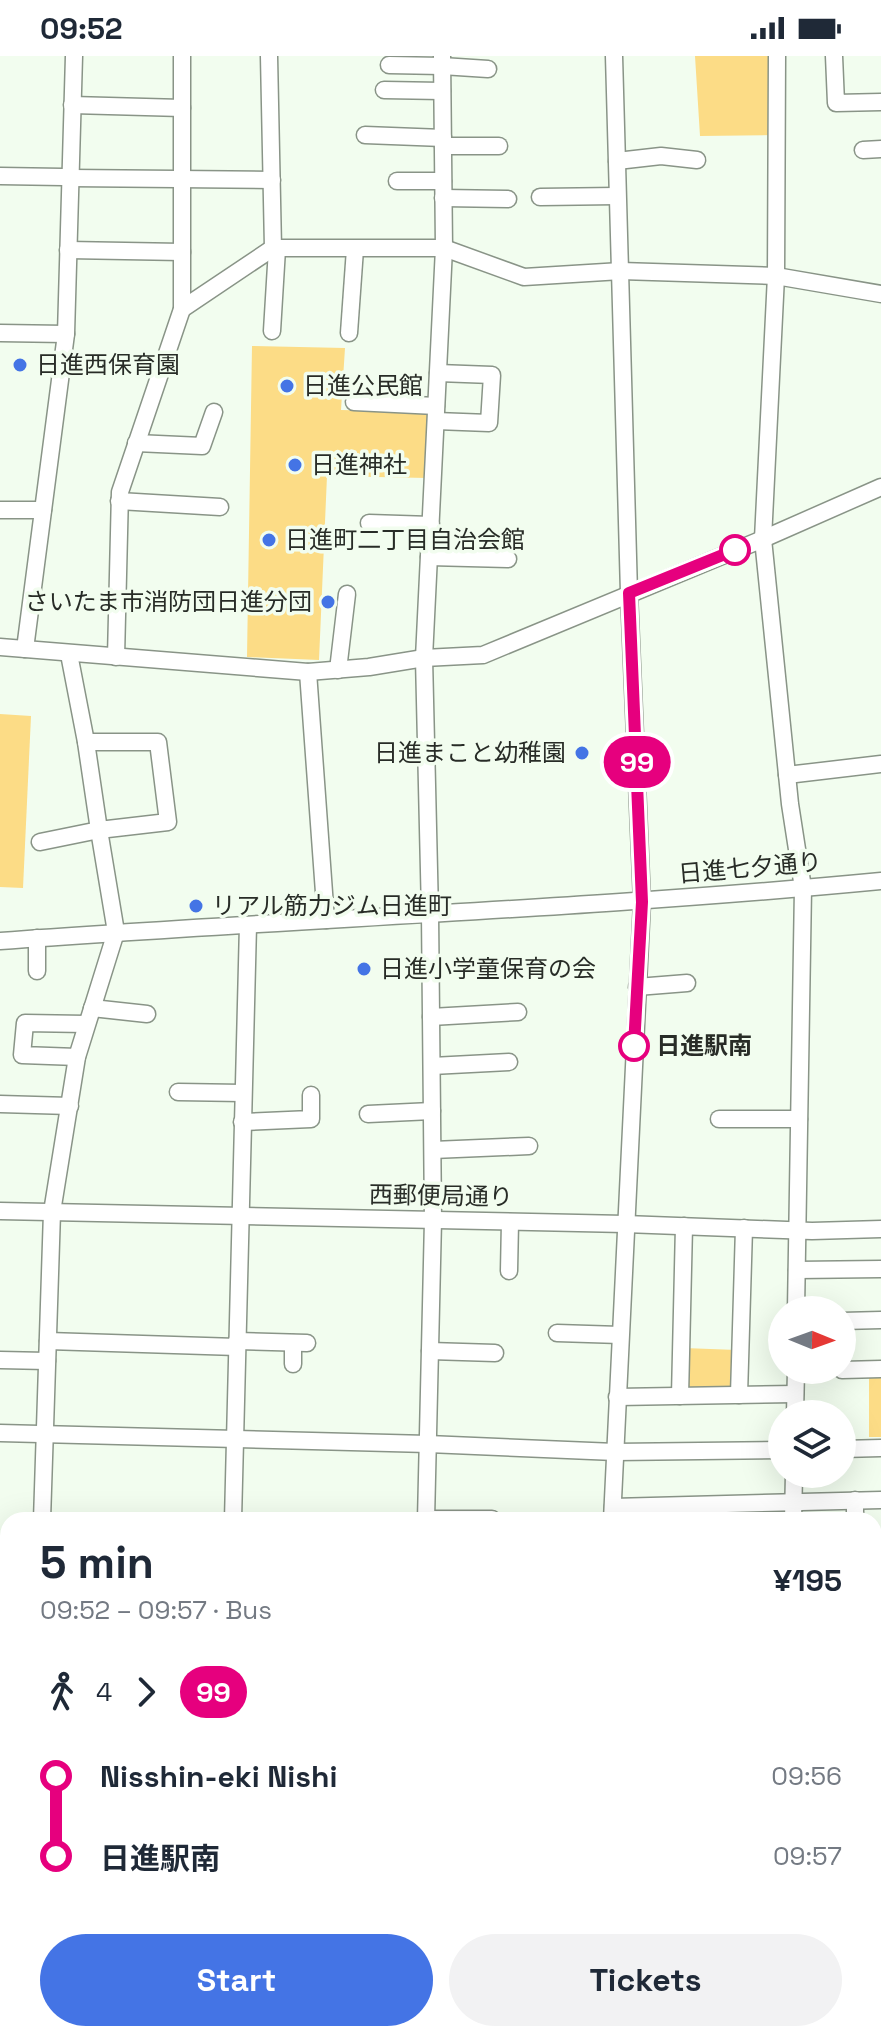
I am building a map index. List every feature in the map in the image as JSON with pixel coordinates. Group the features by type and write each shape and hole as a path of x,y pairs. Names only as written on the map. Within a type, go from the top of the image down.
{"street":[{"path":"25,649 66,334 67,178 74,56"},
{"path":"116,657 120,492 182,309 182,56"},
{"path":"269,56 275,248 272,331"},
{"path":"612,1512 642,902 629,593 614,56"},
{"path":"777,56 776,276 763,539 787,775 803,888 796,1296"},
{"path":"834,56 836,103 881,102"},
{"path":"389,65 442,61 488,69"},
{"path":"426,1512 433,1150 424,658 444,248 442,61"},
{"path":"384,90 442,91"},
{"path":"72,105 182,108"},
{"path":"365,135 499,146"},
{"path":"863,150 881,149"},
{"path":"617,161 661,156 697,160"},
{"path":"0,176 272,180"},
{"path":"397,181 508,199"},
{"path":"540,197 617,196"},
{"path":"182,309 275,248 444,248 524,277 621,271 776,276 881,294"},
{"path":"349,333 355,249"},
{"path":"68,250 182,252"},
{"path":"0,333 66,334"},
{"path":"354,402 489,423 492,375 438,373"},
{"path":"136,443 202,446 214,412"},
{"path":"0,647 308,672 424,658 483,655 881,487"},
{"path":"119,501 220,507"},
{"path":"0,510 43,510"},
{"path":"369,523 431,525"},
{"path":"429,557 508,559"},
{"path":"338,670 347,594"},
{"path":"42,1512 52,1212 77,1057 116,932 69,654"},
{"path":"308,672 326,920"},
{"path":"40,842 99,830 168,822 158,742 86,742"},
{"path":"787,775 881,764"},
{"name":"日進七夕通り","path":"0,941 642,902 881,881"},
{"path":"233,1512 248,925"},
{"path":"37,938 37,971"},
{"path":"637,987 687,983"},
{"path":"431,1017 518,1012"},
{"path":"77,1057 22,1055 25,1023 147,1014"},
{"path":"432,1066 509,1062"},
{"path":"178,1092 243,1093"},
{"path":"242,1122 311,1119 311,1095"},
{"path":"0,1104 70,1106"},
{"path":"368,1114 432,1111"},
{"path":"719,1119 799,1119"},
{"path":"433,1150 529,1146"},
{"name":"西郵便局通り","path":"0,1211 798,1230 881,1229"},
{"path":"509,1271 510,1222"},
{"path":"680,1396 684,1226"},
{"path":"739,1395 744,1228"},
{"path":"797,1270 881,1269"},
{"path":"856,1321 881,1320"},
{"path":"557,1333 620,1335"},
{"path":"48,1341 300,1343 293,1364"},
{"path":"430,1351 495,1353"},
{"path":"0,1360 47,1361"},
{"path":"856,1370 881,1369"},
{"path":"795,1384 795,1400"},
{"path":"617,1397 795,1394"},
{"path":"0,1433 615,1452 768,1450"},
{"path":"856,1449 881,1448"},
{"path":"793,1512 794,1488"},
{"path":"855,1500 855,1512"},
{"path":"675,1512 734,1512 793,1502 881,1500"}],"shaded area":[{"path":"695,56 775,56 775,135 700,136"},
{"path":"252,346 345,348 341,410 429,412 427,478 327,476 319,660 247,657"},
{"path":"0,714 31,716 23,888 0,887"},
{"path":"684,1348 737,1350 735,1391 683,1392"},
{"path":"869,1375 881,1375 881,1437 869,1437"}],"bus line":[{"name":"99","path":"634,1046 642,902 629,593 735,550"}],"place":[{"name":"日進西保育園","path":"20,365"},
{"name":"日進公民館","path":"287,386"},
{"name":"日進神社","path":"295,465"},
{"name":"日進町二丁目自治会館","path":"269,540"},
{"name":"さいたま市消防団日進分団","path":"328,602"},
{"name":"日進まこと幼稚園","path":"582,753"},
{"name":"リアル筋力ジム日進町","path":"196,906"},
{"name":"日進小学童保育の会","path":"364,969"},
{"name":"日進駅南","path":"634,1046"}]}
